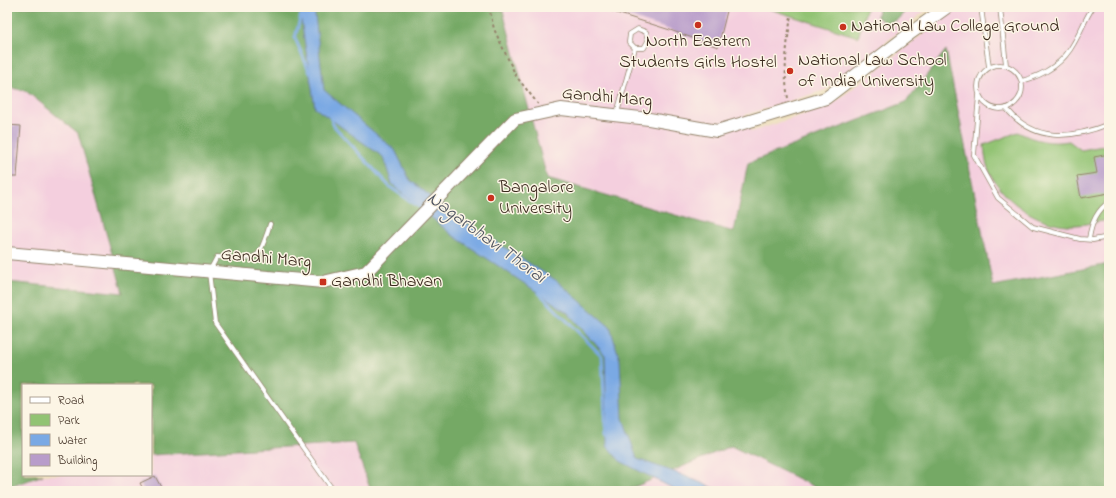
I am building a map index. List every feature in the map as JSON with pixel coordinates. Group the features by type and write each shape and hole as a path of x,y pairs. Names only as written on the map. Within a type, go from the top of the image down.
{"main road":[{"name":"Gandhi Marg","path":"7,253 323,282 366,272 515,119 561,109 650,119 717,131 826,98 947,7"}],"lane":[{"path":"981,7 989,67"},
{"path":"1000,7 1006,65"},
{"path":"1022,81 1047,72 1062,60 1069,52 1083,23 1093,7"},
{"path":"638,29 646,32 648,41 644,48 635,48 629,42 630,34 638,29"},
{"path":"616,115 635,48"},
{"path":"979,94 986,104 991,107 997,109 1006,108 1014,104 1021,95 1022,81 1014,69 1006,65 998,64 989,67 983,72 978,83 979,94 974,155 998,198 1033,227 1080,239 1109,237"},
{"path":"1006,108 1016,120 1022,124 1037,132 1054,136 1088,131 1109,124"},
{"path":"1089,239 1095,216 1109,202"},
{"path":"270,224 259,253 252,257 217,257 209,272 215,323 333,491"}],"path":[{"path":"489,7 494,29 516,76 545,112"},
{"path":"791,16 787,41 786,83 791,109"}],"shaded area":[{"name":"Bangalore University","path":"7,7 930,7 825,90 745,115 751,132 830,106 958,7 1109,7 1109,491 7,491"}],"green space":[{"name":"Bangalore University","path":"7,7 502,7 547,178 734,232 748,163 906,102 946,50 993,286 1109,264 1109,491 823,491 731,446 625,491 371,491 354,443 152,455 152,384 22,384 22,476 40,476 7,488 7,282 123,293 78,133 26,91 7,87"},
{"name":"National Law College Ground","path":"763,7 867,7 858,37"},
{"path":"878,7 910,7 897,20 886,23 877,17"},
{"path":"1018,132 1031,138 1043,141 1069,141 1081,150 1109,145 1109,220 1078,225 1055,223 1043,220 1031,214 1010,199 1001,190 988,168 984,145"}],"water":[{"name":"Nagarbhavi Thorai","path":"299,7 314,7 324,90 395,150 410,180 454,215 557,281 610,327 620,360 623,418 637,459 680,474 721,491 678,491 620,461 607,446 605,355 567,312 452,235 392,184 383,157 315,108"}],"building":[{"name":"North Eastern Students Girls Hostel","path":"604,7 728,7 718,47 604,9"},
{"path":"7,125 21,126 17,177 7,177"},
{"path":"1109,154 1109,193 1081,198 1077,176 1097,173 1094,157"},
{"path":"155,476 163,491 144,491 140,483"}],"waterway":[{"name":"Nagarbhavi Thorai","path":"301,15 295,38 310,73"},
{"name":"Nagarbhavi Thorai","path":"330,117 334,126 390,187 422,209"},
{"name":"Nagarbhavi Thorai","path":"539,293 602,356 606,434 608,436"}],"place":[{"name":"North Eastern Students Girls Hostel","path":"698,25"},
{"name":"National Law College Ground","path":"843,27"},
{"name":"National Law School of India University","path":"790,71"},
{"name":"Bangalore University","path":"491,198"},
{"name":"Gandhi Bhavan","path":"323,282"}]}
